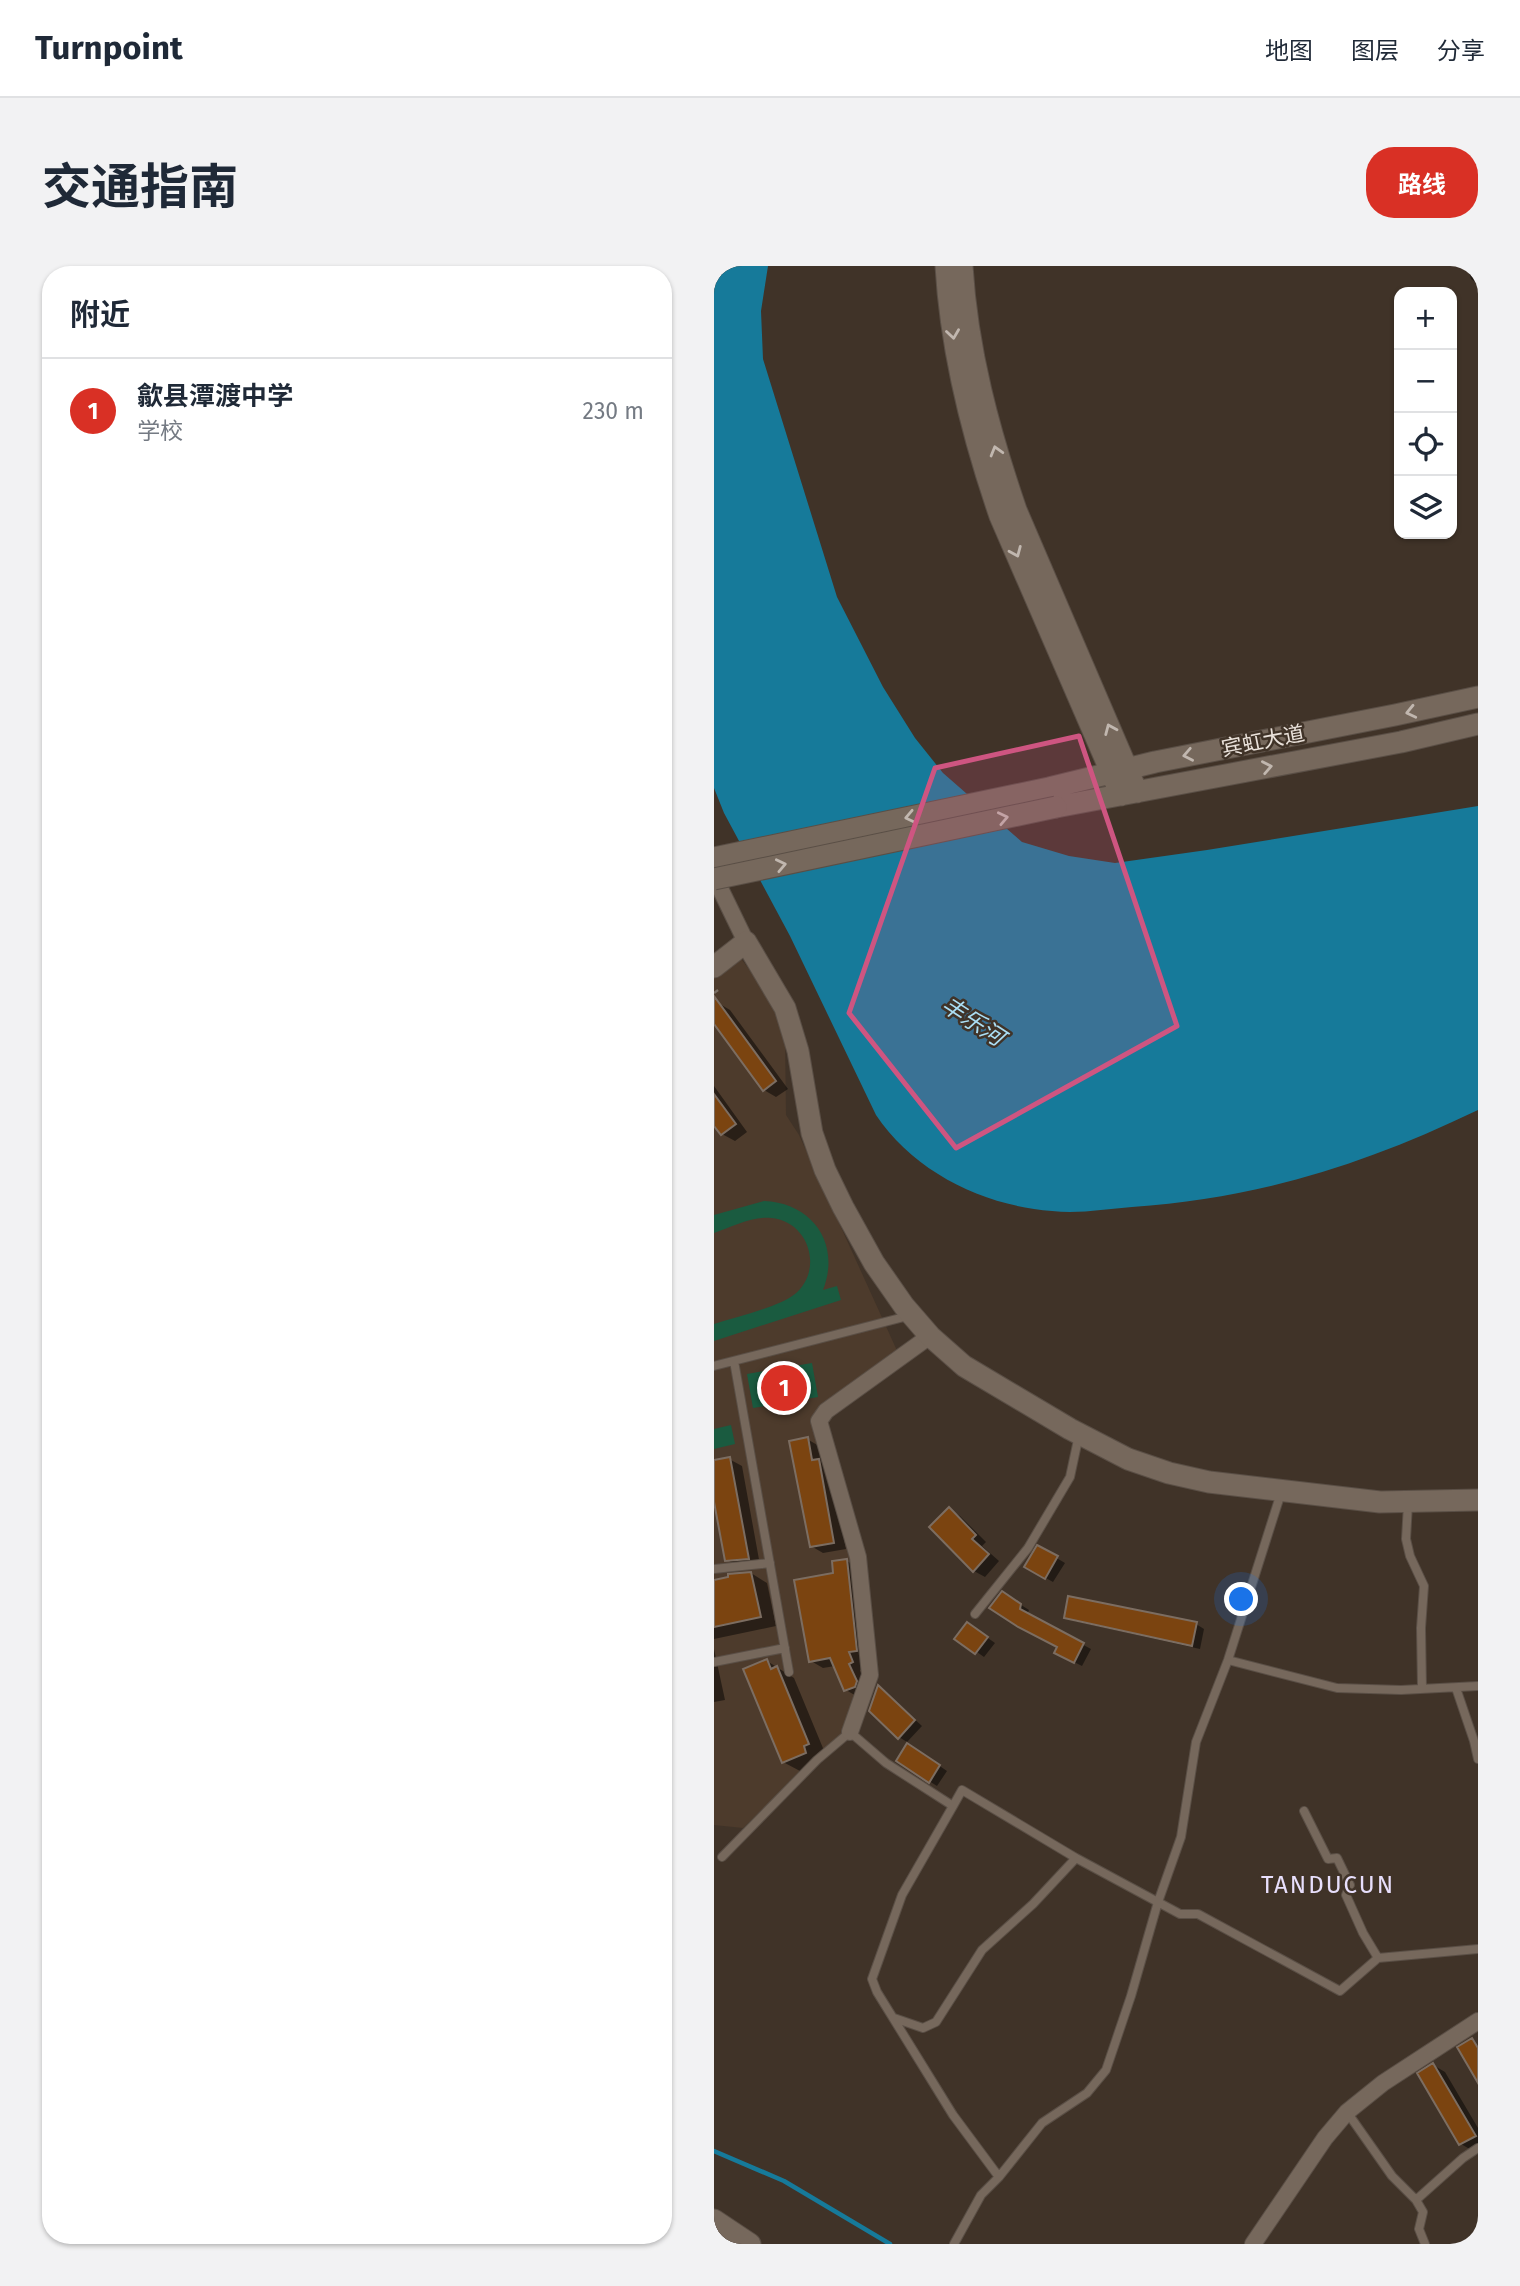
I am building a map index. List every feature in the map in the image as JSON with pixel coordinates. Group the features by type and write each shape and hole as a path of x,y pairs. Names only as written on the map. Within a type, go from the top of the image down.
{"street":[{"path":"946,266 950,311 962,383 985,472 1000,516 1129,794"},
{"path":"962,266 978,380 1001,468 1119,771"},
{"name":"宾虹大道","path":"1052,798 1119,771 1478,697"},
{"name":"宾虹大道","path":"1052,798 1129,794 1401,742 1478,724"},
{"path":"714,858 1052,798"},
{"path":"1052,798 714,877 746,942 785,1008 802,1070 807,1109 825,1170 858,1235 911,1315 964,1366 982,1379 1128,1459 1169,1473 1209,1482 1380,1502 1478,1500"},
{"path":"717,977 746,942"},
{"path":"850,1732 870,1675 856,1546 820,1421 826,1411 930,1336"},
{"path":"1253,2244 1325,2138 1347,2112 1383,2083 1478,2021"},
{"path":"714,2220 750,2244"}],"lane":[{"path":"714,1366 911,1315"},
{"path":"734,1361 789,1672"},
{"path":"975,1615 1028,1548 1070,1477 1079,1434"},
{"path":"954,2244 981,2195 1042,2123 1087,2093 1106,2070 1181,1837 1196,1742 1228,1660 1282,1490"},
{"path":"1408,1501 1406,1539 1410,1556 1424,1586 1421,1628 1422,1689"},
{"path":"714,1570 770,1563"},
{"path":"714,1662 785,1648"},
{"path":"1228,1660 1337,1688 1422,1689 1478,1686"},
{"path":"1455,1688 1475,1741 1478,1759"},
{"path":"722,1857 817,1759 850,1732 886,1763 953,1806"},
{"path":"999,2177 953,2115 877,1992 872,1979 902,1895 962,1790 1076,1858 1180,1914 1198,1914 1340,1991 1378,1958 1478,1949"},
{"path":"1304,1811 1328,1859 1338,1858 1350,1885 1346,1895 1378,1958"},
{"path":"894,2018 923,2028 936,2022 982,1950 1033,1904 1076,1858"},
{"path":"1347,2112 1392,2176 1416,2200 1423,2213 1419,2229 1425,2244"},
{"path":"1416,2200 1478,2148"}],"path":[{"path":"714,993 717,977"}],"highlighted area":[{"path":"1079,736 1177,1026 956,1148 849,1013 935,768"}],"shaded area":[{"path":"739,956 774,1003 785,1037 786,1115 799,1135 899,1355 810,1421 838,1491 850,1540 865,1673 846,1730 743,1828 714,1825 714,976"}],"green space":[{"path":"764,1201 796,1209 819,1229 828,1257 828,1273 823,1290 837,1286 841,1300 714,1341 714,1324 788,1299 804,1284 809,1272 808,1248 803,1237 784,1221 757,1219 714,1233 714,1215"},
{"path":"812,1363 818,1397 753,1408 747,1374"},
{"path":"731,1425 735,1444 714,1449 714,1429"}],"water":[{"name":"丰乐河","path":"714,266 768,266 761,311 763,359 837,597 883,687 915,738 943,773 1022,842 1069,856 1115,863 1478,806 1478,1110 1393,1147 1310,1176 1224,1196 1082,1212 1026,1208 976,1193 930,1169 892,1135 876,1115 790,936 724,813 714,788"}],"building":[{"path":"714,996 776,1081 763,1091 714,1024"},
{"path":"714,1094 736,1124 721,1135 714,1126"},
{"path":"808,1437 812,1460 819,1459 834,1543 810,1547 789,1441"},
{"path":"730,1457 749,1559 725,1561 714,1502 714,1460"},
{"path":"949,1507 976,1535 972,1539 989,1554 973,1572 929,1527"},
{"path":"1037,1545 1058,1556 1045,1579 1024,1567"},
{"path":"847,1559 857,1651 849,1652 853,1662 849,1664 857,1681 855,1687 844,1691 830,1658 809,1662 794,1580 833,1573 832,1561"},
{"path":"751,1572 761,1617 714,1627 714,1580 728,1577 728,1574"},
{"path":"1002,1591 1021,1604 1020,1609 1084,1643 1074,1663 1054,1653 1057,1647 989,1608"},
{"path":"1068,1596 1197,1622 1192,1646 1064,1618"},
{"path":"967,1622 988,1637 975,1654 954,1639"},
{"path":"767,1659 771,1669 777,1666 809,1744 804,1746 806,1753 782,1763 743,1669"},
{"path":"878,1685 915,1720 898,1739 869,1711"},
{"path":"907,1743 940,1765 929,1783 896,1761"},
{"path":"1472,2038 1478,2048 1478,2083 1457,2047"},
{"path":"1433,2063 1476,2136 1459,2145 1417,2073"}],"waterway":[{"path":"714,2151 784,2181 890,2244"}],"place":[{"name":"歙县潭渡中学","path":"784,1388"}],"district":[{"name":"TANDUCUN","path":"1328,1885"}]}
